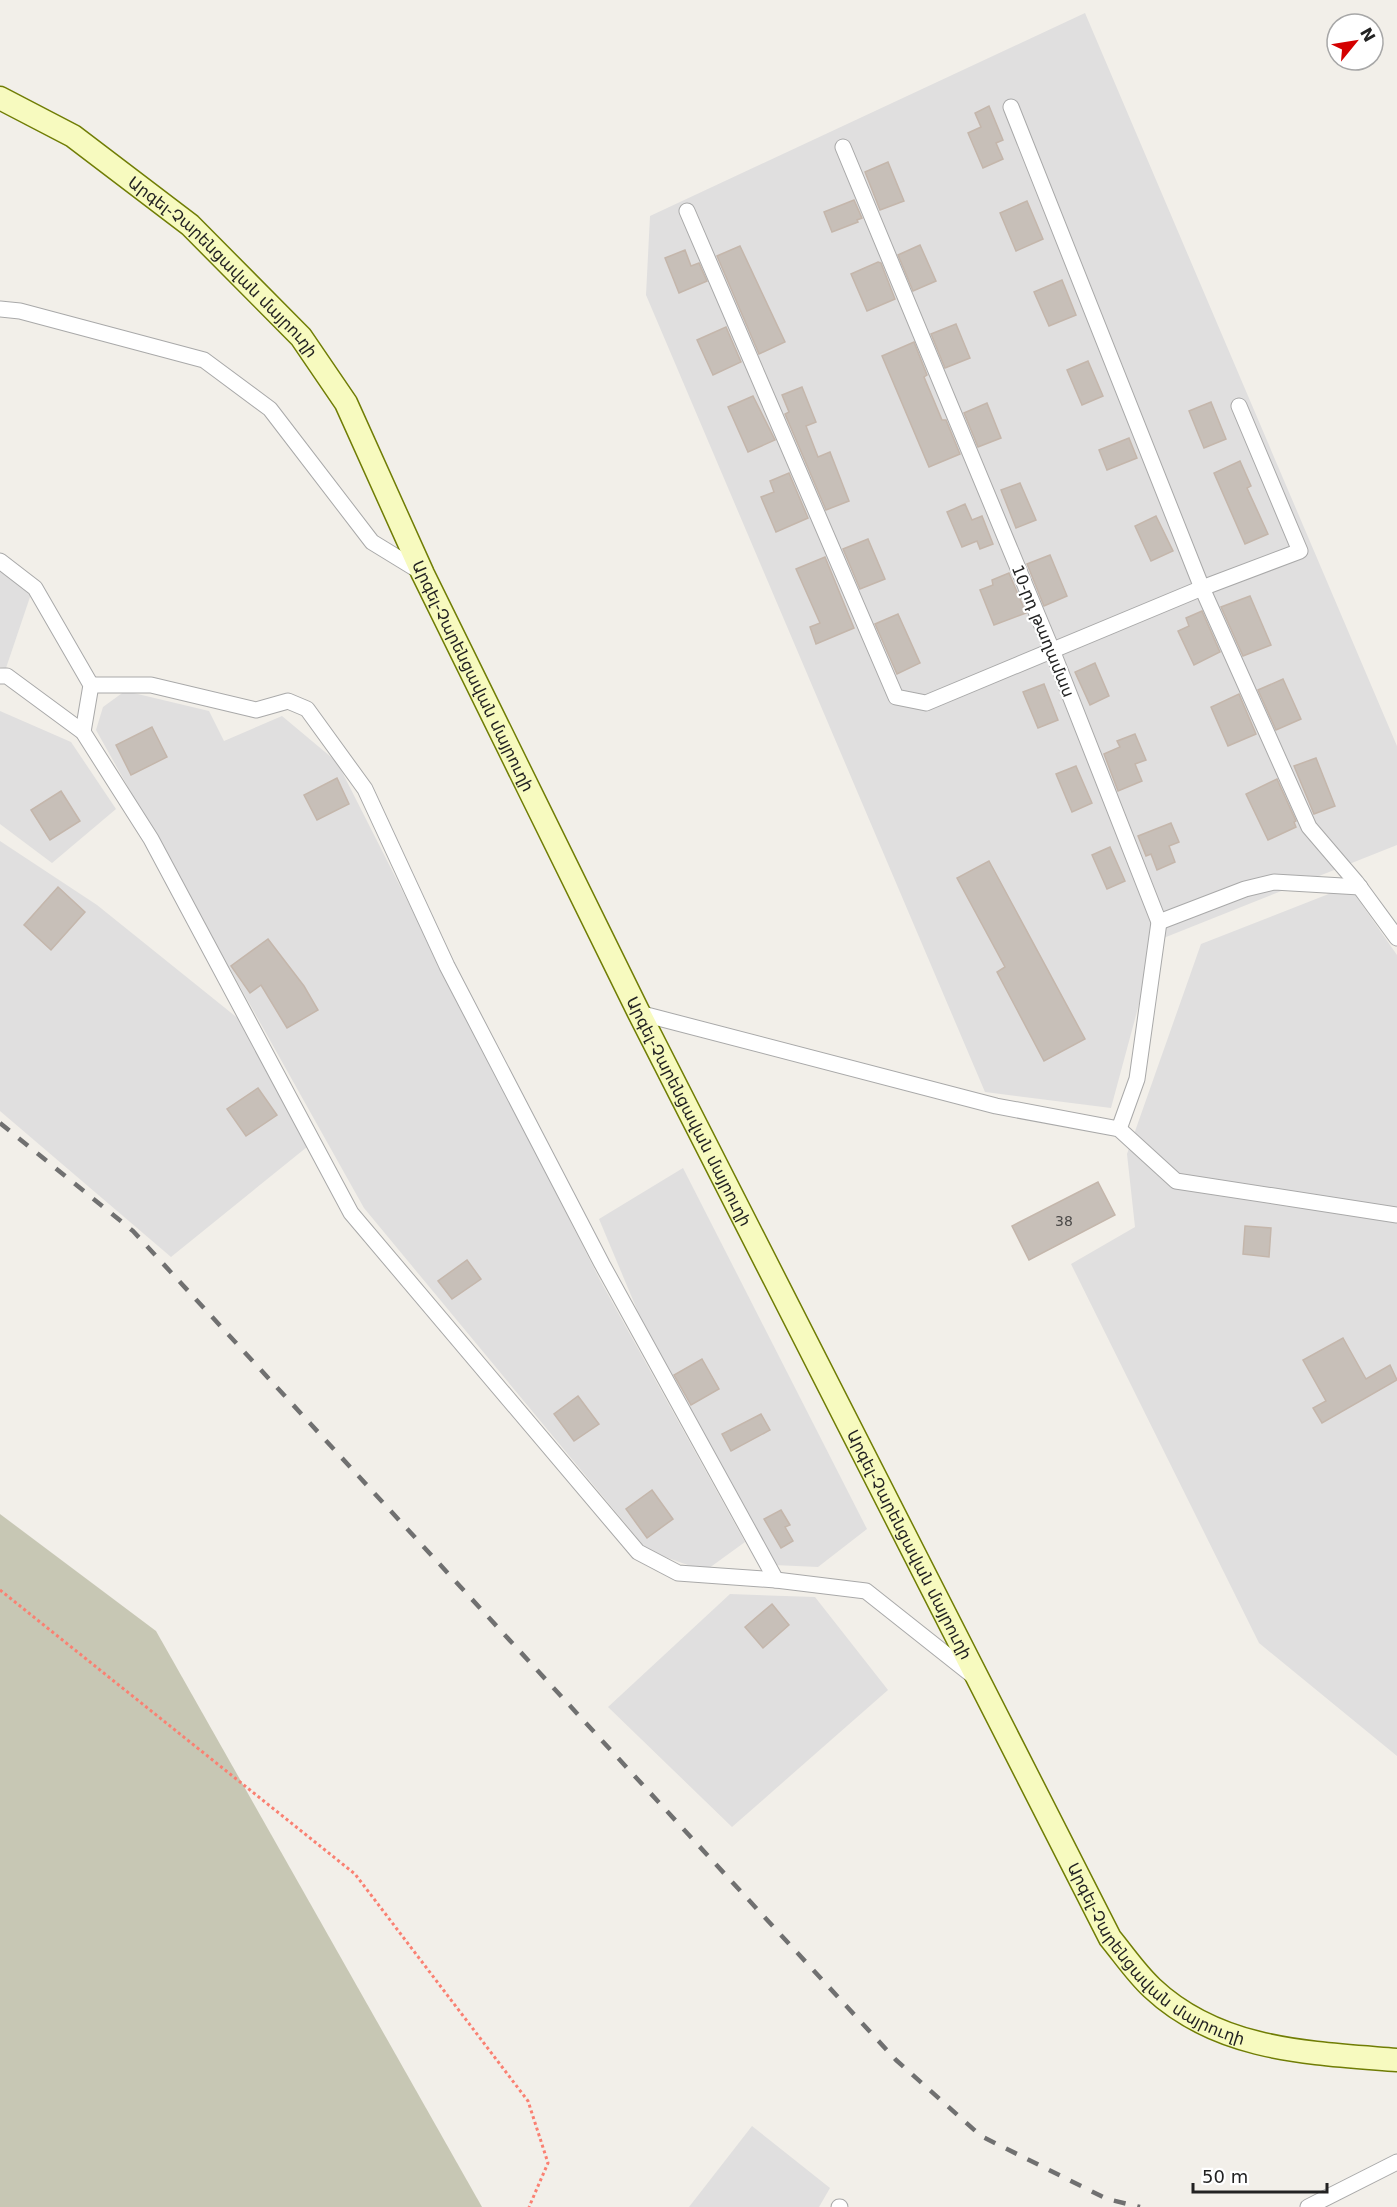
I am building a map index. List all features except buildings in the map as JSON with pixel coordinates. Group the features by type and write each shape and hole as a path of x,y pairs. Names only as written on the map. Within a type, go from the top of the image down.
{"main road":[{"name":"Արգել-Չարենցավան մայրուղի","path":"0,98 73,136 190,225 301,337 346,404 423,574 639,1014 1110,1938 1150,1986 1175,2007 1234,2037 1298,2052 1397,2060"}],"street":[{"path":"1011,107 1202,588 1309,827 1360,887 1397,938"},
{"name":"10-րդ թաղամաս","path":"843,147 1052,650 1159,922 1137,1078 1119,1129"},
{"path":"687,211 896,697 926,703 1202,588 1300,551 1239,406"},
{"path":"0,309 20,311 204,360 270,409 372,542 423,574"},
{"path":"0,561 35,588 91,685 83,732"},
{"path":"0,676 8,676 83,732 151,839 351,1213 638,1552 678,1573 776,1580 866,1591 977,1679"},
{"path":"91,685 151,685 256,710 288,701 307,709 365,789 447,966 602,1264 776,1580"},
{"path":"1159,922 1245,889 1274,882 1360,887"},
{"path":"639,1014 996,1106 1119,1129 1176,1182 1397,1215"},
{"path":"1308,2207 1397,2162"}],"path":[{"path":"0,1590 355,1874 528,2101 548,2163 529,2207"}],"shaded area":[{"path":"1085,13 1397,746 1397,845 1156,941 1111,1108 985,1092 646,295 650,216"},
{"path":"0,569 31,594 6,668 0,667"},
{"path":"125,691 209,711 224,741 282,716 337,762 600,1280 745,1542 705,1571 648,1551 364,1208 96,730 103,707"},
{"path":"0,711 71,742 116,809 52,863 0,824"},
{"path":"0,841 97,905 245,1024 307,1147 171,1257 0,1111"},
{"path":"1349,886 1397,955 1397,1756 1259,1643 1071,1264 1135,1227 1127,1154 1201,944"},
{"path":"683,1168 867,1529 818,1567 774,1565 659,1362 599,1219"},
{"path":"0,1514 156,1631 482,2207 0,2207"},
{"path":"730,1594 815,1597 888,1690 732,1827 608,1707"},
{"path":"752,2126 830,2188 819,2207 689,2207"}],"railway":[{"path":"0,1123 133,1231 896,2060 981,2136 1107,2199 1140,2207"}]}
